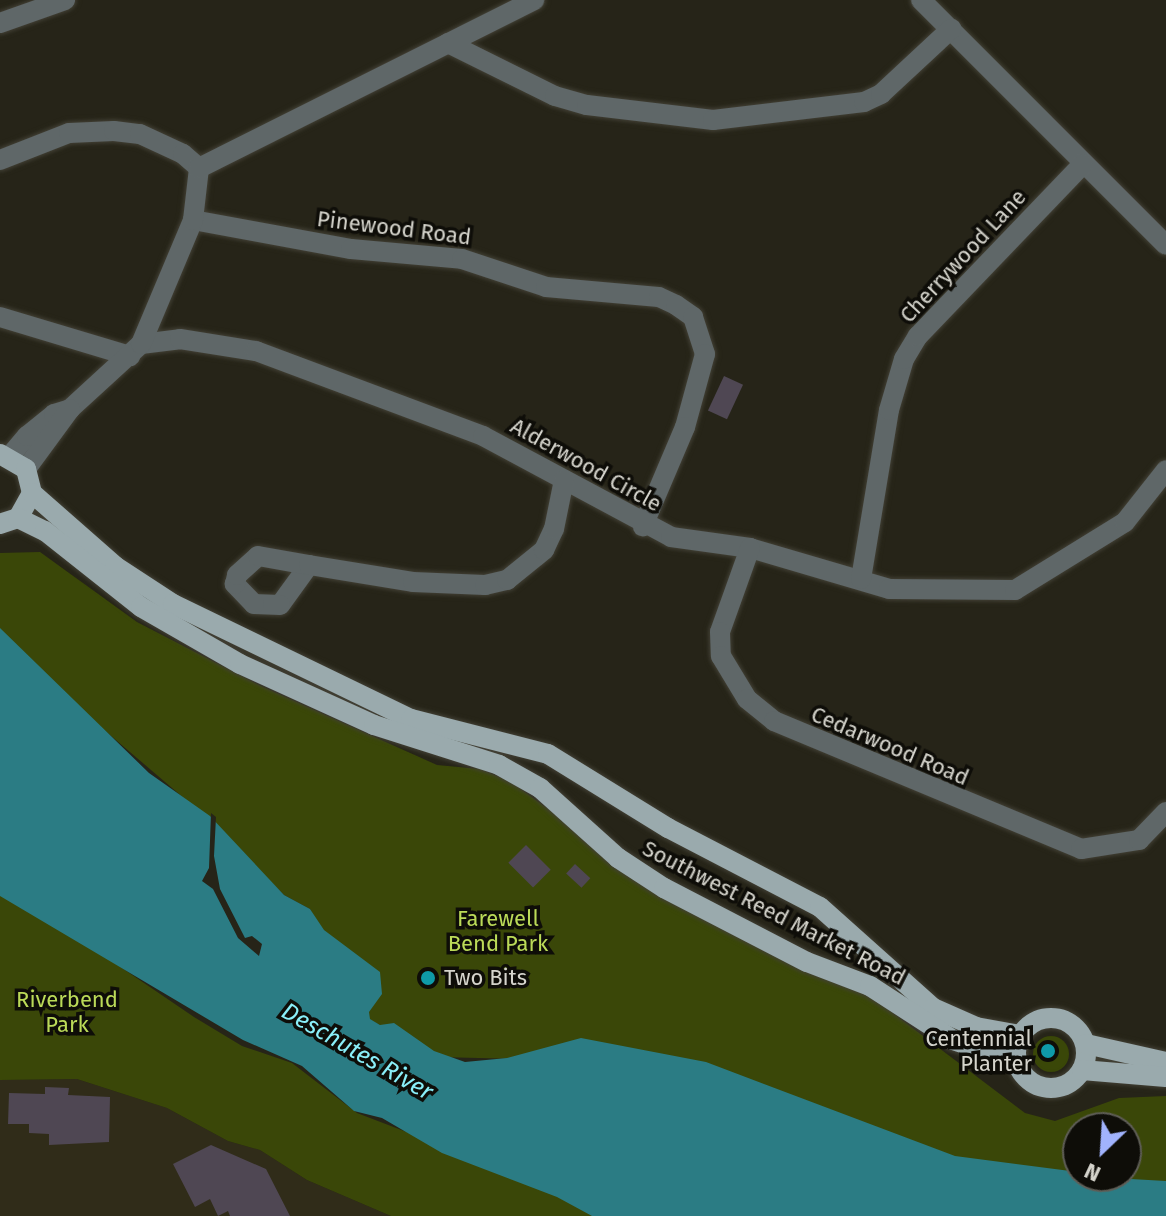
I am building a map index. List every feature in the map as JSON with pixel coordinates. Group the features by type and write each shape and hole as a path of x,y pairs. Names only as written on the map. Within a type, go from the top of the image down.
{"main road":[{"path":"12,460 32,493"},
{"name":"Southwest Reed Market Road","path":"1020,1035 976,1027 933,1008 820,907 646,816 548,754 411,719 173,604 133,581 32,493 9,521 45,531 141,607 240,664 334,709 499,765 540,788 618,858 664,888 807,962 870,986 953,1040 1017,1061 1030,1081 1052,1088 1075,1079 1082,1070"},
{"path":"1017,1061 1020,1035 1038,1020 1062,1019 1086,1044 1166,1062"},
{"path":"1086,1044 1082,1070 1166,1077"}],"street":[{"path":"0,23 65,0"},
{"path":"199,168 534,0"},
{"path":"921,0 1083,164 1142,215 1166,245"},
{"path":"448,43 555,96 587,105 713,120 864,102 898,80 951,29"},
{"path":"0,160 69,133 114,131 140,134 183,154 199,168"},
{"name":"Cherrywood Lane","path":"861,579 889,410 904,359 918,336 1083,164"},
{"path":"12,460 135,350 193,220 199,168"},
{"name":"Pinewood Road","path":"193,220 351,249 462,259 546,287 659,297 676,305 693,317 705,354 685,427 643,526"},
{"path":"0,317 135,350"},
{"name":"Alderwood Circle","path":"135,350 180,339 256,351 483,436 643,526 671,537 750,548 889,589 925,592 1015,590 1125,522 1166,470"},
{"path":"309,565 413,582 485,585 507,580 544,550 554,529 564,480"},
{"name":"Cedarwood Road","path":"750,548 720,632 721,656 747,699 774,721 1081,849 1139,840 1166,812"}],"shaded area":[{"path":"77,1079 167,1108 228,1141 260,1150 307,1180 391,1216 0,1216 0,1080"}],"green space":[{"name":"Farewell Bend Park","path":"40,552 137,622 261,686 437,765 480,769 511,782 566,822 869,995 1025,1113 1055,1121 1062,1118 1062,1187 560,1060 437,1057 369,1019 310,909 284,895 206,817 0,641 0,553"},
{"name":"Riverbend Park","path":"0,885 194,1017 242,1046 292,1063 357,1113 485,1162 601,1216 391,1216 307,1180 260,1150 228,1141 167,1108 77,1079 0,1080"},
{"path":"1051,1036 1063,1042 1069,1054 1063,1066 1051,1072 1039,1066 1033,1054 1039,1042"},
{"name":"Farewell Bend Park","path":"1166,1096 1166,1198 1108,1192 1142,1192 1142,1112 1080,1112 1119,1098"}],"water":[{"name":"Deschutes River","path":"0,628 149,773 210,816 284,895 310,909 324,930 380,972 382,994 369,1012 370,1019 380,1025 394,1023 434,1051 465,1062 507,1058 581,1038 706,1062 955,1156 1062,1170 1062,1192 1142,1192 1142,1180 1166,1181 1166,1216 592,1216 557,1197 442,1153 382,1118 354,1111 302,1066 243,1040 0,896"}],"pier":[{"path":"211,813 216,817 214,856 220,889 245,938 252,936 262,944 259,956 238,938 213,889 202,881 209,868"}],"building":[{"path":"724,376 743,385 727,419 708,410"},
{"path":"526,845 551,870 533,887 508,863"},
{"path":"575,864 590,878 581,888 566,874"},
{"path":"45,1087 69,1088 68,1095 110,1097 109,1142 49,1145 49,1134 29,1133 29,1124 8,1124 9,1093 45,1094"},
{"path":"211,1145 266,1169 290,1216 230,1216 228,1211 218,1216 210,1199 195,1207 173,1164"}],"place":[{"name":"Two Bits","path":"428,978"},
{"name":"Centennial Planter","path":"1048,1051"}]}
